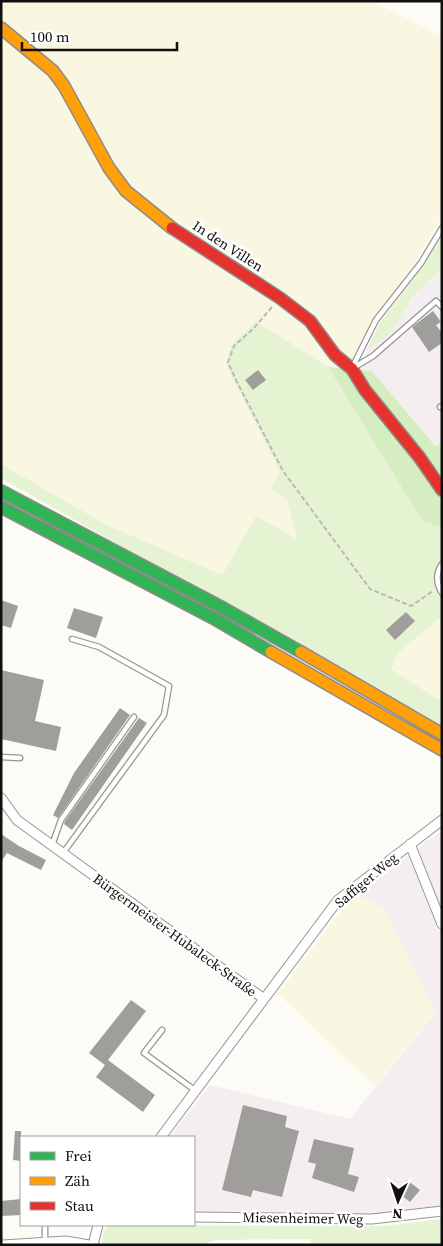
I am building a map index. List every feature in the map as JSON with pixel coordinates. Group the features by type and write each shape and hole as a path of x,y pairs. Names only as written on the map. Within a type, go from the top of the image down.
{"main road":[{"name":"In den Villen","path":"1,28 52,71 64,86 109,168 126,191 176,231 280,298 310,321 335,355 352,369 365,390 420,458 442,490"},
{"path":"1,491 223,608 442,734"},
{"path":"1,507 214,618 442,750"}],"street":[{"name":"Bürgermeister-Hubaleck-Straße","path":"1,798 17,820 264,1000 162,1136"},
{"name":"Saffiger Weg","path":"264,1000 338,900 442,820"},
{"path":"410,844 442,924"},
{"name":"Miesenheimer Weg","path":"195,1217 372,1219 442,1211"},
{"path":"93,1245 98,1226"},
{"path":"3,1245 66,1241 89,1245"}],"lane":[{"path":"352,369 376,320 421,263 442,228"},
{"path":"352,369 373,356 436,301 442,307"},
{"path":"442,564 437,574 438,587 442,593"},
{"path":"63,853 164,715 169,686 99,647 72,639"},
{"path":"52,845 61,820 134,717"},
{"path":"1,757 20,758"},
{"path":"162,1030 144,1053 196,1091"},
{"path":"45,1226 45,1242"}],"path":[{"path":"280,298 254,328 234,346 228,362 282,471 370,589 411,606 438,587"}],"shaded area":[{"path":"1,1 371,1 442,36 442,216 402,284 374,316 347,369 328,367 256,321 226,365 280,472 298,540 256,516 222,575 107,525 1,464"},
{"path":"442,270 442,443 435,446 372,371 362,370 367,349 379,344 393,329 420,289"},
{"path":"442,616 442,702 391,669 398,653"},
{"path":"442,831 442,1210 375,1217 195,1213 195,1136 171,1136 210,1085 350,1119 436,1012 384,909 358,896 424,843"},
{"path":"358,896 384,909 436,1012 375,1086 278,994 343,908"}],"green space":[{"path":"442,236 442,270 414,296 392,331 377,344 367,349 380,323 424,265"},
{"path":"256,321 328,367 423,522 442,527 442,616 398,653 391,669 442,702 442,729 1,478 1,464 107,525 222,575 256,516 297,539 287,500 270,489 280,472 226,365 231,346"},
{"path":"328,367 372,371 435,446 442,443 442,527 423,522"},
{"path":"442,1219 442,1245 311,1245 311,1239 215,1240 202,1245 102,1245 104,1231 109,1226 383,1226"}],"building":[{"path":"433,311 441,322 436,325 442,333 442,343 429,352 412,327"},
{"path":"258,370 266,380 253,390 245,380"},
{"path":"1,600 18,606 11,628 1,625"},
{"path":"74,608 103,617 96,638 67,628"},
{"path":"406,612 415,621 395,640 386,630"},
{"path":"1,670 44,680 35,721 61,727 56,751 1,739"},
{"path":"120,708 130,715 58,818 53,815 74,773"},
{"path":"139,718 147,723 72,830 64,824 65,821"},
{"path":"1,834 46,860 41,870 7,853 1,862"},
{"path":"131,1000 146,1011 108,1060 155,1095 143,1112 96,1077 105,1065 89,1053"},
{"path":"243,1105 287,1116 285,1127 299,1131 282,1197 253,1190 251,1197 222,1190"},
{"path":"15,1131 21,1131 20,1161 13,1160"},
{"path":"314,1139 354,1148 348,1174 359,1177 354,1192 312,1178 316,1164 308,1162"},
{"path":"407,1180 420,1190 410,1202 397,1192"},
{"path":"20,1199 20,1215 1,1216 1,1201"}],"traffic: fast":[{"path":"1,491 223,608 301,652"},
{"path":"1,507 213,618 271,652"}],"traffic: slow":[{"path":"1,28 53,71 64,86 109,168 126,191 172,228"},
{"path":"271,652 442,750"},
{"path":"301,652 442,734"}],"traffic: jam":[{"path":"172,228 280,298 310,321 335,355 352,369 365,390 420,458 442,490"}]}
